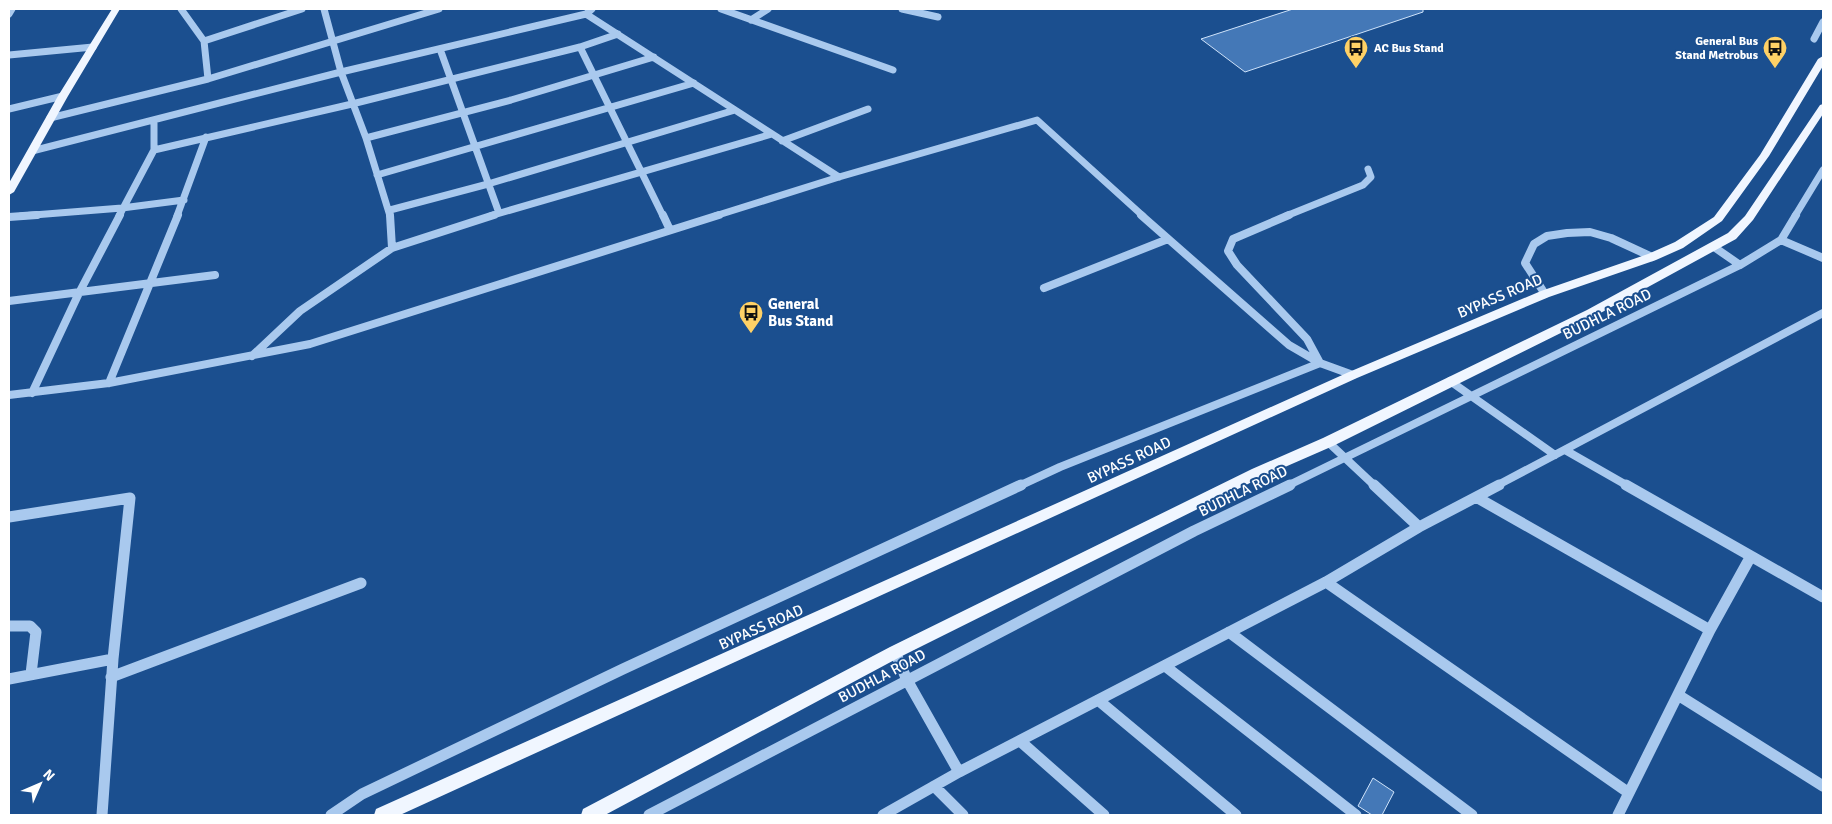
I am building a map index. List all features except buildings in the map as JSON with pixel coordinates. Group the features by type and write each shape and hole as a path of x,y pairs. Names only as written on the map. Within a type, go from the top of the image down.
{"main road":[{"path":"9,192 50,118 116,9"},
{"name":"BYPASS ROAD","path":"382,815 1353,376 1545,294 1652,257 1679,245 1718,219 1764,156 1823,59"},
{"path":"589,815 895,652 1257,473 1328,442 1591,313 1732,236 1749,218 1823,108"}],"street":[{"path":"9,14 12,9"},
{"path":"181,9 204,41 208,79"},
{"path":"204,41 302,9"},
{"path":"324,9 341,72 390,210 392,248"},
{"path":"50,118 208,79 439,9"},
{"path":"32,151 341,72 586,14 592,9"},
{"path":"721,9 893,70"},
{"path":"751,20 768,9"},
{"path":"902,9 938,16"},
{"path":"586,14 838,178"},
{"path":"1814,40 1823,22"},
{"path":"154,150 352,104 580,47 618,34"},
{"path":"9,55 93,47"},
{"path":"580,47 670,230"},
{"path":"440,49 499,213"},
{"path":"366,138 463,114 654,57"},
{"path":"377,175 694,83"},
{"path":"9,110 63,96"},
{"path":"782,141 868,109"},
{"path":"390,210 488,184 735,110"},
{"path":"32,393 79,293 154,150 154,120"},
{"path":"9,396 109,383 310,344 838,178 1037,120 1168,239 1289,345 1320,363 1353,376"},
{"path":"252,356 300,310 392,248 499,213 772,134"},
{"path":"109,383 184,200 206,137"},
{"path":"1320,363 1307,339 1237,265 1228,251 1233,240 1244,233 1363,185 1371,177 1368,169"},
{"name":"BUDHLA ROAD","path":"649,815 1194,531 1740,265 1781,240 1823,170"},
{"path":"9,217 122,208 184,200"},
{"path":"1545,294 1524,263 1534,244 1547,236 1590,232 1610,238 1652,257"},
{"path":"1044,288 1168,239"},
{"path":"1781,240 1823,258"},
{"path":"1714,246 1740,265"},
{"path":"9,300 215,275"},
{"path":"883,815 959,772 1326,582 1419,527 1823,313"},
{"path":"331,815 362,794 578,690 1060,467 1320,363"},
{"path":"1450,381 1555,455"},
{"path":"1328,442 1419,527"},
{"path":"1565,450 1823,597"},
{"path":"1476,497 1710,630"},
{"path":"9,517 130,498 112,659 102,815"},
{"path":"1618,815 1710,630 1751,556"},
{"path":"111,677 361,582"},
{"path":"1326,582 1629,794"},
{"path":"9,626 30,626 36,632 32,674"},
{"path":"1229,632 1472,815"},
{"path":"895,652 907,680 959,772"},
{"path":"9,679 112,659"},
{"path":"1165,666 1356,815"},
{"path":"1678,695 1823,786"},
{"path":"1098,700 1236,815"},
{"path":"1020,741 1104,815"},
{"path":"934,786 963,815"}],"place":[{"name":"AC Bus Stand","path":"1356,69"},
{"name":"General Bus Stand Metrobus","path":"1775,69"},
{"name":"General Bus Stand","path":"751,334"}]}
